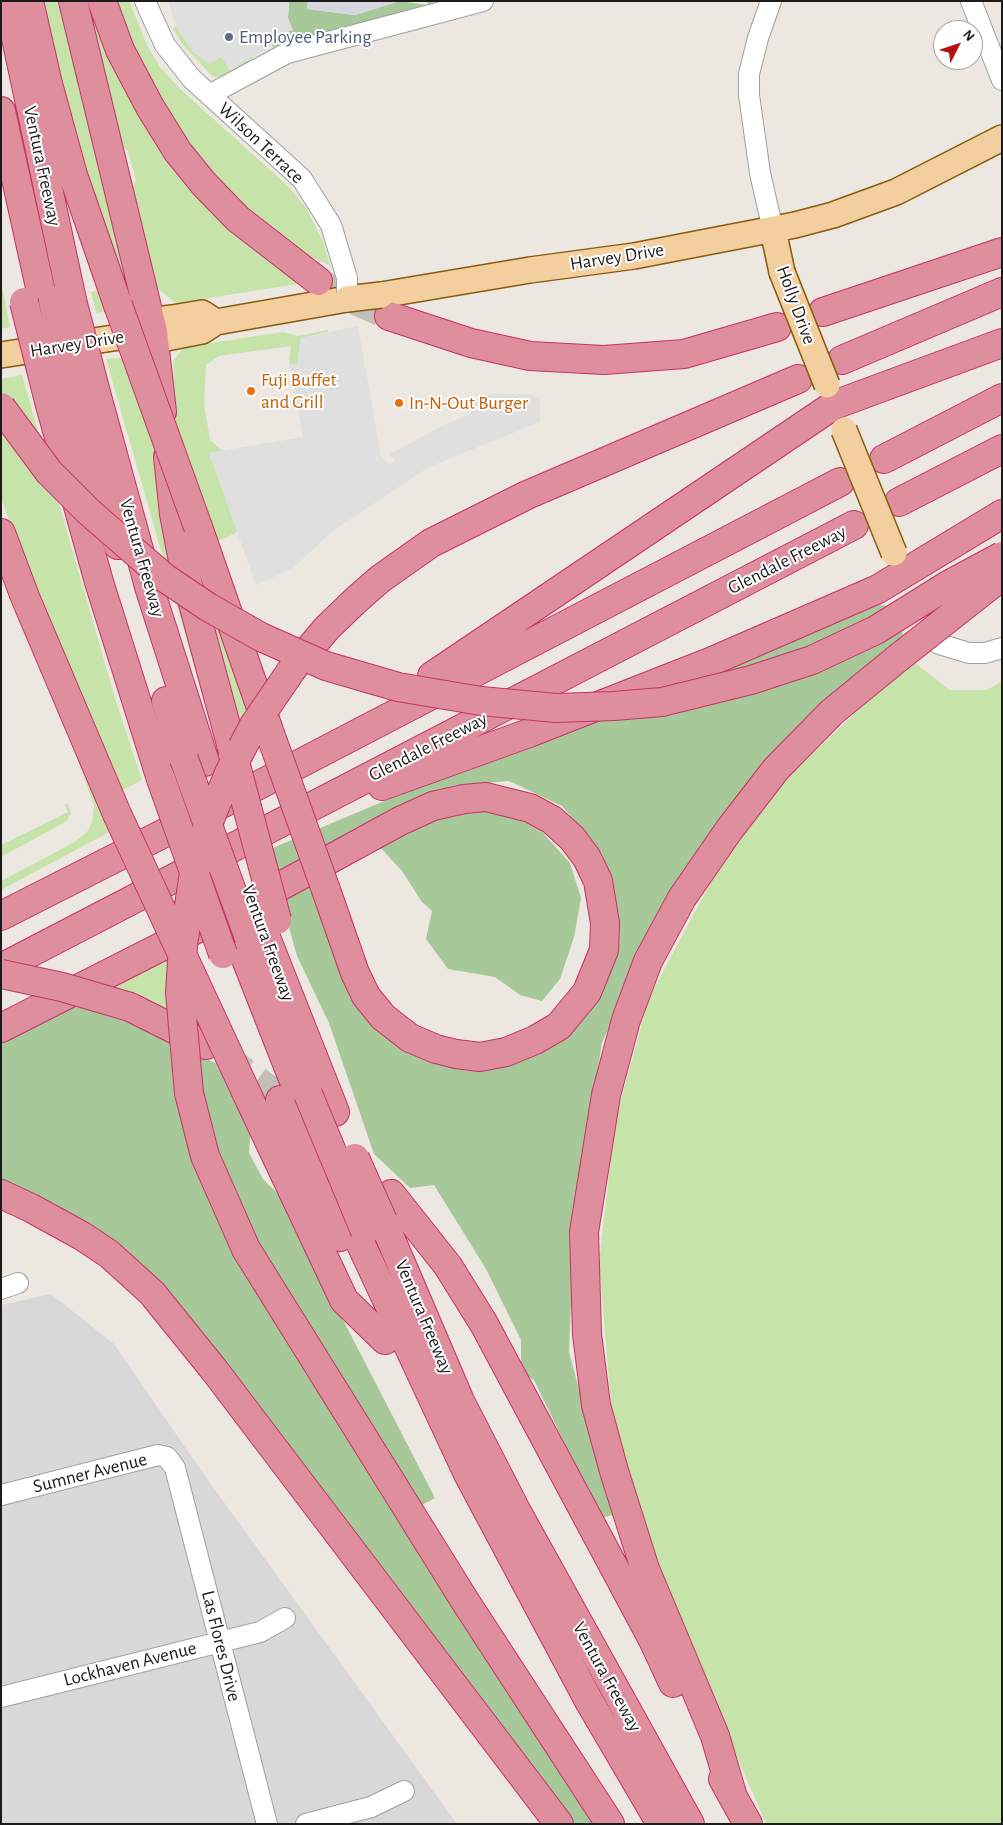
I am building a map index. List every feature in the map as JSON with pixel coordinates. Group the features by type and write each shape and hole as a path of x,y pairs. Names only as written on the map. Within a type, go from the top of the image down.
{"highway":[{"name":"Ventura Freeway","path":"8,1 48,301 72,397 150,590 182,768 250,937 276,968 335,1112 374,1226 517,1512 690,1824"},
{"path":"1,1028 279,887 400,821 433,806 464,799 486,797 530,808 552,820 572,838 587,858 598,881 605,923 604,950 587,992 559,1026 535,1040 506,1052 480,1057 436,1049 410,1038 382,1017 366,996 355,973 326,890 267,725 198,527 118,305 73,175 48,84 29,1"},
{"path":"73,1 153,332 174,514 184,568 232,748 250,937 342,1205 437,1411 533,1598 589,1701 661,1824"},
{"path":"102,1 120,50 150,107 178,152 204,184 238,219 320,292"},
{"path":"1,54 48,301"},
{"path":"1,111 48,301"},
{"name":"Ventura Freeway","path":"1,199 48,301 72,397 99,582 182,768 250,937 287,1116 385,1340 514,1592 643,1824"},
{"path":"823,312 1002,252"},
{"path":"842,360 1002,292"},
{"path":"385,305 471,343 530,356 604,360 684,354 777,327"},
{"path":"255,787 464,656 831,395 1002,343"},
{"path":"610,1824 465,1601 246,1249 205,1156 189,1093 180,994 183,944 193,879 210,819 233,765 263,710 293,668 327,628 355,601 380,579 431,544 527,495 798,379"},
{"path":"884,459 1002,398"},
{"path":"1,407 49,472 89,512 165,578 208,606 261,637 326,666 398,687 482,701 556,708 643,704 662,702 751,680 812,660 876,630 948,585 1002,556"},
{"path":"899,502 1002,449"},
{"path":"1,916 255,787 840,482"},
{"path":"275,826 529,733 710,662 878,589 1002,514"},
{"name":"Glendale Freeway","path":"1,968 854,525"},
{"path":"1,533 24,598 117,814 344,1300 385,1340"},
{"path":"732,1794 715,1736 645,1569 596,1405 586,1334 584,1232 606,1095 626,1020 648,961 682,898 729,830 776,769 832,712 1002,576"},
{"path":"250,937 308,1094 374,1226 425,1362 480,1472 570,1643 633,1758 673,1824"},
{"path":"1,974 62,987 130,1007 206,1045"},
{"path":"1,1194 82,1236 109,1254 152,1293 215,1371 559,1824"},
{"path":"391,1194 448,1266 484,1324 653,1640 748,1824"}],"main road":[{"name":"Harvey Drive","path":"1,355 153,332 161,339 202,331 216,322 320,292 346,289 385,305 530,270 634,256 773,230 866,204 930,175 1002,138"},
{"name":"Holly Drive","path":"773,230 782,272 902,575"}],"street":[{"name":"Wilson Terrace","path":"146,1 165,45 192,79 302,179 330,225 346,289"},
{"path":"210,96 287,53 483,1"},
{"name":"Holly Drive","path":"771,1 749,74 749,95 760,173 773,230"},
{"path":"971,1 1002,80"},
{"path":"924,626 940,644 969,653 985,653 1002,648"},
{"name":"Sumner Avenue","path":"1,1496 158,1455 167,1457 175,1468"},
{"name":"Las Flores Drive","path":"175,1468 267,1824"},
{"name":"Lockhaven Avenue","path":"1,1697 219,1640 260,1632 286,1618"},
{"path":"306,1824 371,1806 404,1791"}],"shaded area":[{"name":"Employee Parking","path":"168,1 289,1 288,18 293,30 269,39 272,46 229,70 222,57 209,64 194,53 176,26"},
{"path":"308,1 400,1 355,15 307,9"},
{"path":"358,326 381,457 389,464 394,461 390,454 440,427 473,412 473,400 494,393 533,395 540,401 540,422 429,467 334,530 293,568 256,585 209,453 303,437 289,363 297,365 301,338"},
{"path":"51,1294 114,1344 205,1476 457,1824 1,1824 1,1305"}],"green space":[{"path":"40,1 64,1 133,292 125,294 62,96"},
{"path":"83,1 93,1 127,83 304,283 176,303 155,289 131,192 136,180 128,151 119,143"},
{"path":"111,1 129,1 147,45 160,67 179,88 289,187 306,208 323,241 330,266 293,247 237,204 182,141 151,94"},
{"path":"289,1 308,1 307,9 355,15 400,1 427,5 428,1 432,1 434,6 273,47 269,39 292,30 288,18"},
{"path":"176,26 194,53 222,57 230,70 252,56 253,59 224,78 212,76 183,45 173,29"},
{"path":"1,281 10,327 1,329"},
{"path":"102,289 110,310 96,313 91,292"},
{"path":"328,330 328,332 301,338 297,365 289,363 291,346 219,356 206,365 204,404 210,440 222,451 209,453 238,532 212,544 178,467 173,361 184,347 283,332 298,336"},
{"path":"147,356 156,468 211,695 203,697 106,359"},
{"path":"22,375 115,698 142,780 121,791 43,621 1,497 1,379"},
{"path":"194,548 259,729 238,739 193,571"},
{"path":"873,603 887,606 905,638 832,700 643,947 602,1043 575,1207 569,1352 613,1515 601,1518 534,1380 521,1372 521,1340 486,1269 434,1185 410,1188 374,1154 329,1023 297,956 279,891 311,874 367,1010 446,1060 568,1027 617,916 602,853 562,806 509,781 451,786 416,800 275,874 268,850 565,725"},
{"path":"911,660 950,690 987,690 1002,681 1002,1824 766,1824 695,1659 638,1512 611,1403 599,1263 615,1122 649,998 722,861 794,771"},
{"path":"60,711 115,829 1,890 1,881 73,843 87,832 92,822 94,805"},
{"path":"67,803 71,813 67,821 1,857 1,845 68,812 65,804"},
{"path":"478,811 513,815 543,833 570,863 581,898 574,937 560,979 542,1001 520,995 495,977 448,969 426,939 432,911 422,902 402,871 376,843 438,813"},
{"path":"170,949 213,1042 93,987"},
{"path":"67,1001 148,1030 223,1067 251,1128 249,1153 263,1179 278,1194 435,1498 418,1507 258,1248 216,1147 202,1089 191,1136 598,1824 567,1824 168,1297 1,1182 1,1033"}],"tunnel":[{"path":"318,281 338,293 389,316"},
{"path":"223,1056 301,1112"}],"place":[{"name":"Employee Parking","path":"229,37"},
{"name":"Fuji Buffet and Grill","path":"251,391"},
{"name":"In-N-Out Burger","path":"399,403"}]}
